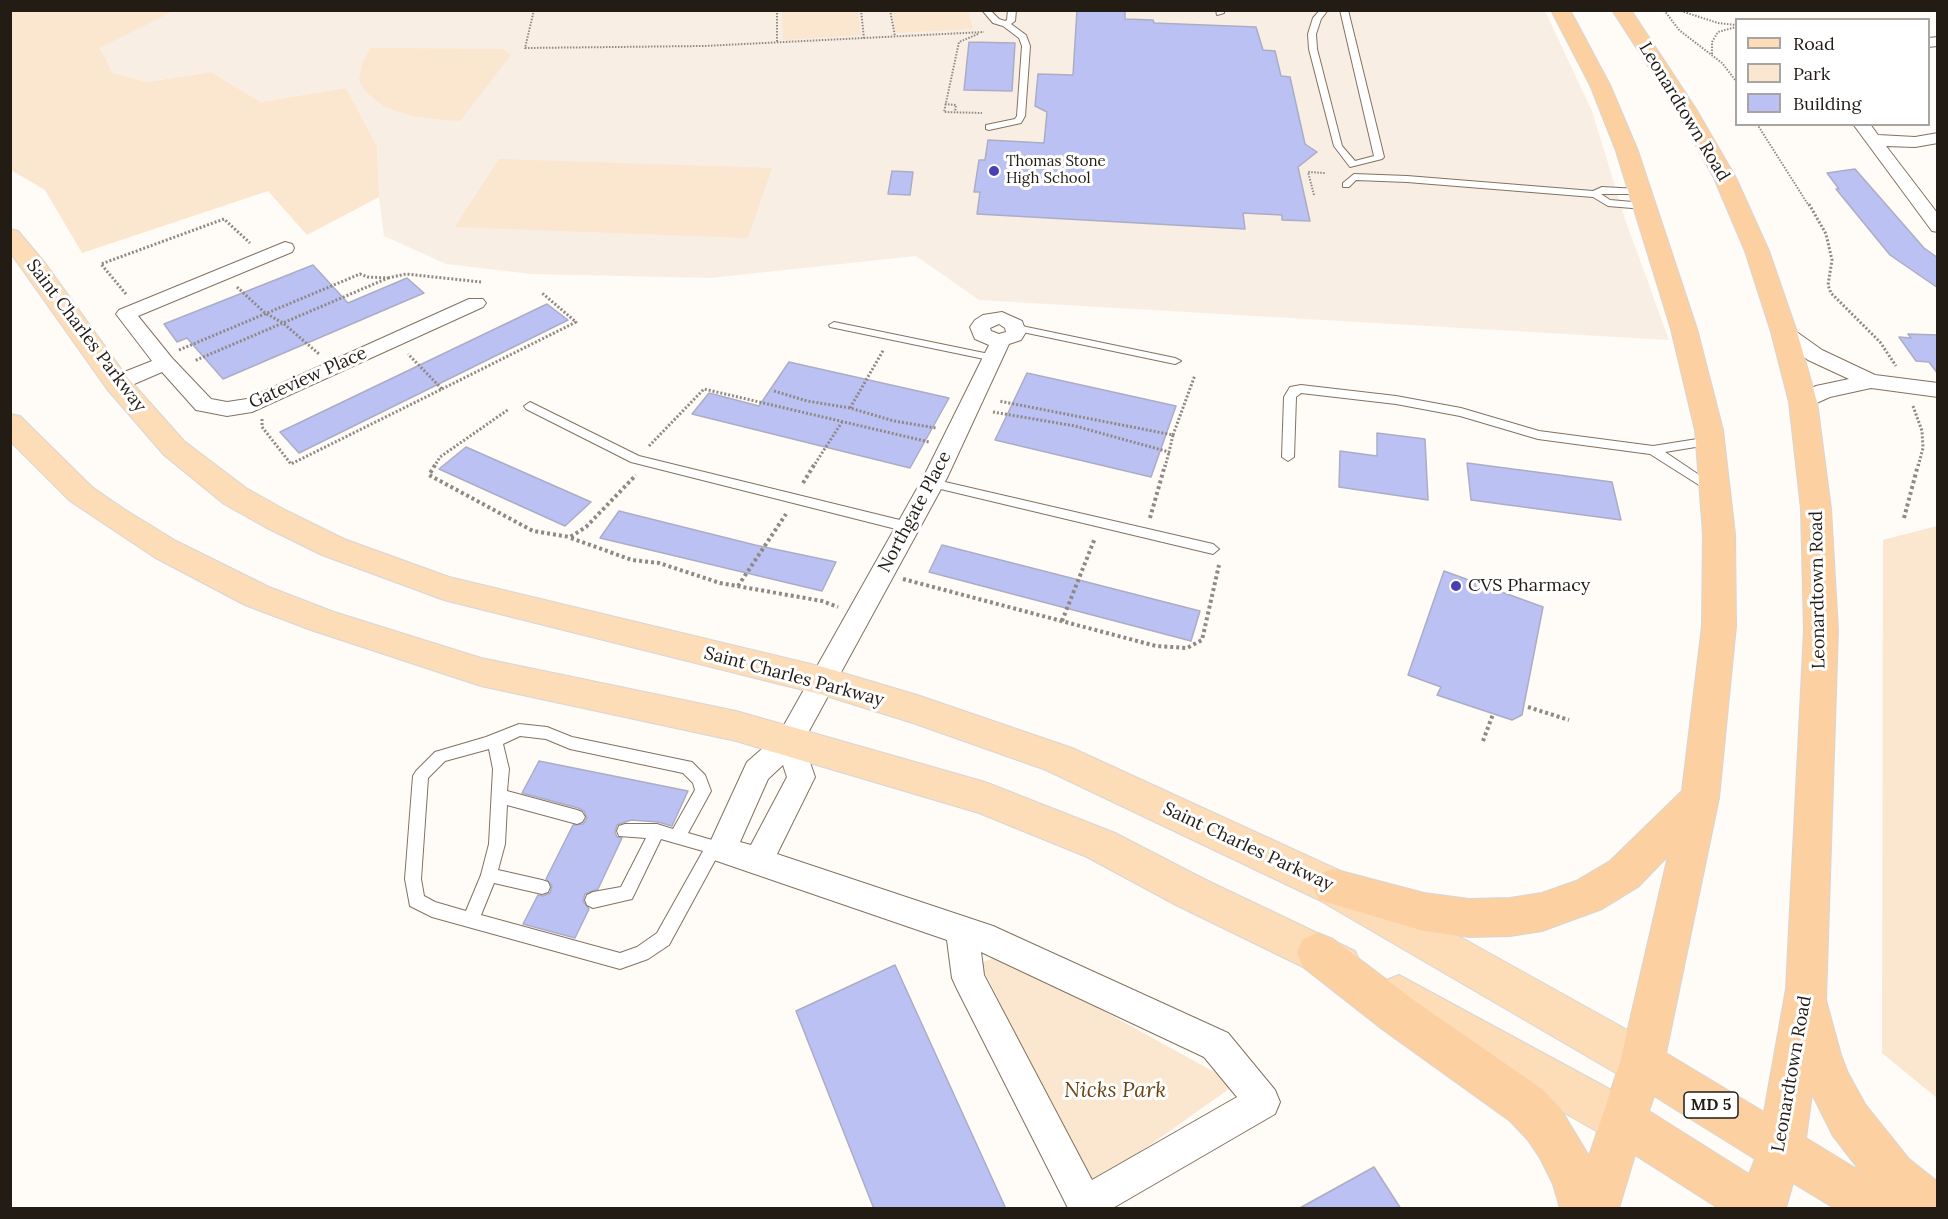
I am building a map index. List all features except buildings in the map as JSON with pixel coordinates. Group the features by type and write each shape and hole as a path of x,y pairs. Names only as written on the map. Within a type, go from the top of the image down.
{"highway":[{"path":"1560,10 1600,85 1627,151 1684,329 1710,441 1719,534 1719,626 1700,798 1642,1063 1595,1209"},
{"path":"1606,10 1622,33 1646,47"},
{"name":"Leonardtown Road","path":"1621,10 1686,109 1725,178 1756,251 1784,332 1803,402 1816,509 1821,630 1807,989 1780,1148 1761,1209"},
{"path":"1333,887 1424,912 1469,918 1510,917 1542,912 1588,896 1624,874 1700,798"},
{"path":"1318,953 1416,1028 1526,1105 1544,1124 1556,1142 1574,1176 1584,1209"},
{"path":"1807,989 1819,1055 1832,1088 1849,1120 1893,1176 1932,1209"},
{"name":"MD 5","path":"1642,1063 1877,1209"},
{"path":"1623,1121 1761,1209"}],"main road":[{"name":"Saint Charles Parkway","path":"10,236 36,268 117,383 174,448 235,496 333,547 444,588 823,681 917,710 1059,759 1333,887 1642,1063"},
{"path":"10,423 81,494 113,517 165,549 257,596 323,621 481,672 713,721 985,798 1101,845 1190,892 1318,953 1440,1018 1623,1121"}],"street":[{"path":"1862,126 1938,226"},
{"path":"1873,140 1915,142 1938,138"},
{"name":"Gateview Place","path":"285,248 126,314 170,358 204,405 226,409 262,401 395,340 478,292"},
{"path":"1784,332 1815,356 1871,381 1938,390"},
{"name":"Northgate Place","path":"718,848 757,771 789,742 932,483 1004,342"},
{"path":"117,383 170,358"},
{"path":"1803,402 1824,391 1871,381"},
{"path":"759,860 801,777 789,742"},
{"path":"718,848 759,860 962,930 982,937 1216,1045 1263,1102 1086,1206 968,978 962,930"}],"lane":[{"path":"986,10 996,21 1006,24 1023,38 1027,59 1021,116 1018,121 989,127"},
{"path":"1006,24 1011,21 1012,10"},
{"path":"1325,10 1317,18 1312,34 1313,49 1338,146 1353,165 1379,157 1344,10"},
{"path":"1552,10 1558,21 1572,33"},
{"path":"1346,185 1354,177 1595,194 1608,203 1641,199"},
{"path":"1595,194 1602,190 1641,199"},
{"path":"834,325 892,337 1004,342 1175,361"},
{"path":"1288,458 1290,397 1294,390 1301,388 1396,400 1461,412 1538,435 1653,450 1710,441"},
{"path":"530,406 635,459 908,527"},
{"path":"1653,450 1715,490"},
{"path":"932,483 1213,549"},
{"path":"625,831 657,831 677,837 718,848 663,939 642,953 620,961 432,909 416,901 413,879 421,776 440,756 495,740 519,730 534,730 570,743 687,767 700,780 703,791 677,837"},
{"path":"470,920 489,875 497,844 501,769 495,740"},
{"path":"500,796 577,817"},
{"path":"593,900 626,894 657,831"},
{"path":"489,875 542,887"}],"path":[{"path":"534,10 525,48 636,48 979,34"},
{"path":"777,10 777,43"},
{"path":"861,10 864,39"},
{"path":"890,10 895,37"},
{"path":"1664,10 1679,30 1712,54 1735,79"},
{"path":"1678,10 1718,23 1735,26"},
{"path":"1712,54 1712,42 1718,32 1735,27"},
{"path":"988,113 944,112 959,42 989,31"},
{"path":"945,104 956,105 955,112"},
{"path":"1757,126 1793,178 1826,234 1832,260 1828,285 1831,293 1880,342 1900,372 1922,431 1923,448 1904,519"},
{"path":"1314,195 1308,172 1325,173"},
{"path":"130,300 101,264 224,219 250,243"},
{"path":"180,236 183,239"},
{"path":"170,358 265,313 360,274 368,277 388,278"},
{"path":"194,361 388,278 406,274 478,292"},
{"path":"234,284 265,313 284,323 322,357"},
{"path":"262,401 262,427 291,464 576,321 542,293"},
{"path":"850,408 892,337"},
{"path":"395,340 442,389"},
{"path":"1146,534 1173,435 1196,375"},
{"path":"644,451 704,389 936,444"},
{"path":"774,391 807,401 850,408 894,421 942,429"},
{"path":"999,401 1173,435"},
{"path":"510,409 440,457 429,475 533,531 570,537 632,560 659,563 720,583 822,601 860,616"},
{"path":"993,412 1075,426 1169,452"},
{"path":"798,491 842,422"},
{"path":"570,537 586,527 638,473"},
{"path":"738,586 789,509"},
{"path":"1062,621 1101,523"},
{"path":"907,580 1156,646 1187,648 1202,640 1219,565"},
{"path":"1528,707 1569,720"},
{"path":"1483,741 1493,714"}],"shaded area":[{"name":"Thomas Stone High School","path":"173,10 1545,11 1592,111 1625,219 1669,340 979,300 916,256 710,278 532,274 446,264 384,236 379,197 377,146 346,88 259,102 211,72 147,82 113,73 100,48"}],"green space":[{"path":"11,10 173,11 100,48 113,73 147,82 211,72 260,102 346,88 377,146 379,197 307,235 268,191 82,253 45,190 11,170"},
{"path":"782,11 858,11 861,35 783,40"},
{"path":"892,11 968,11 973,29 896,33"},
{"path":"371,48 503,49 511,55 460,121 412,116 385,107 367,93 359,80 362,63"},
{"path":"499,159 772,168 748,238 455,227"},
{"path":"1938,526 1937,1098 1882,1053 1883,540"},
{"name":"Nicks Park","path":"1002,955 1236,1084 1092,1186 980,963"}],"place":[{"name":"Thomas Stone High School","path":"994,171"},
{"name":"CVS Pharmacy","path":"1456,586"}]}
